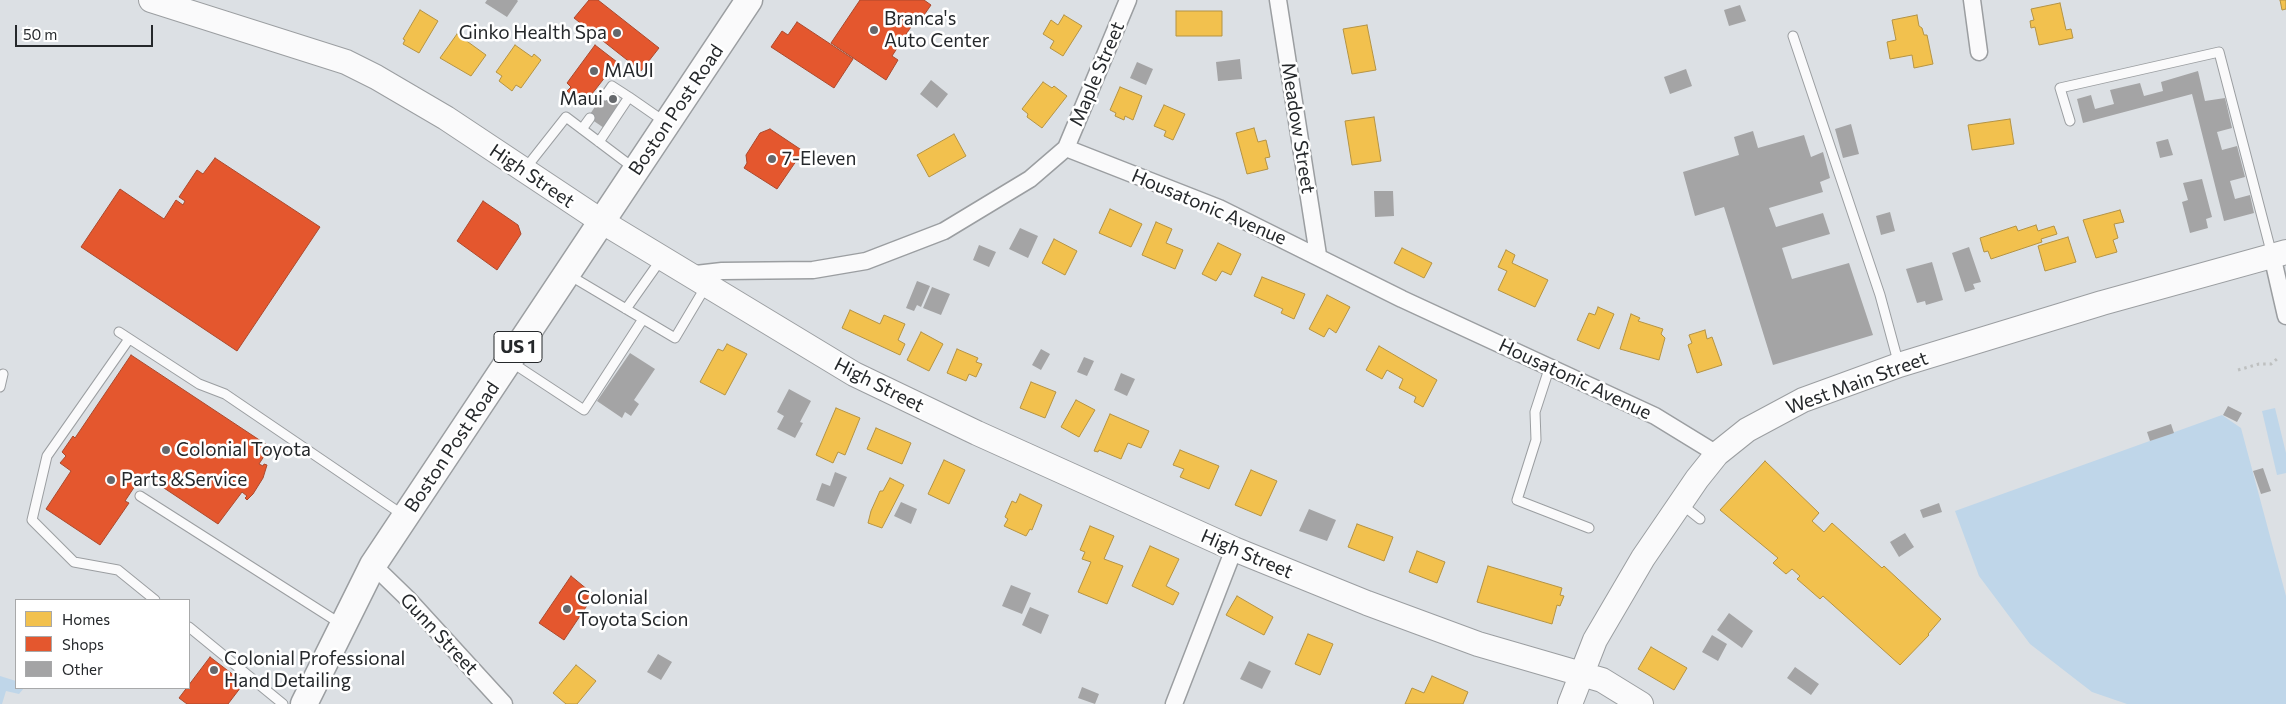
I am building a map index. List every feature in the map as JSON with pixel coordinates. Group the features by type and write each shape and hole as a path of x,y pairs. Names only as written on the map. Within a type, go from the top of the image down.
{"main road":[{"name":"High Street","path":"151,0 346,62 408,95 601,221 854,374 1234,549 1478,644 1581,672 1602,680 1641,704"},
{"name":"Boston Post Road","path":"304,704 373,565 749,0"},
{"name":"West Main Street","path":"1570,704 1581,672 1596,640 1642,558 1717,454 1747,430 1803,400 1899,365 2093,306 2279,254"}],"street":[{"name":"Maple Street","path":"1066,148 1128,0"},
{"name":"Meadow Street","path":"1278,0 1318,255"},
{"path":"1972,0 1979,52"},
{"name":"Housatonic Avenue","path":"1066,148 1220,208 1318,255 1402,299 1655,416 1717,454"},
{"path":"697,280 722,271 814,270 866,261 944,231 1030,179 1066,148"},
{"path":"2279,254 2286,316"},
{"path":"1174,704 1234,549"},
{"name":"Gunn Street","path":"373,565 407,598 504,704"}],"lane":[{"path":"1793,36 1880,295 1899,365"},
{"path":"2070,120 2060,88 2219,52 2279,254"},
{"path":"605,96 612,86 667,123"},
{"path":"599,142 629,97"},
{"path":"523,171 566,117 636,170"},
{"path":"582,129 590,118"},
{"path":"626,309 662,258"},
{"path":"566,273 675,338 697,280"},
{"path":"509,360 584,410 644,319"},
{"path":"119,332 199,384 225,394 405,516"},
{"path":"129,339 47,456 32,520 74,562 118,570 154,599"},
{"path":"1550,366 1535,412 1536,440 1516,500 1589,528"},
{"path":"0,387 3,374"},
{"path":"140,496 343,625"},
{"path":"1680,503 1700,519"},
{"path":"190,628 283,704"}],"path":[{"path":"2238,370 2259,364 2271,364 2278,358"}],"shaded area":[{"path":"2275,408 2286,453 2286,473 2277,475 2262,411"},
{"path":"2222,415 2241,428 2286,596 2286,704 2127,704 2092,692 2030,644 1979,576 1955,511"},
{"path":"0,676 15,681 15,689 23,689 19,694 6,691 2,704 0,704"}],"building: Homes":[{"path":"2280,0 2286,0 2286,9 2282,10"},
{"path":"2060,3 2066,30 2071,29 2073,38 2039,45 2035,27 2031,28 2030,21 2034,20 2031,9"},
{"path":"420,10 438,21 419,53 403,44 405,40 403,39"},
{"path":"1176,11 1222,11 1222,36 1176,36"},
{"path":"1064,15 1082,26 1063,56 1050,48 1054,41 1043,34 1051,20 1058,25"},
{"path":"1917,15 1919,26 1922,28 1924,35 1927,35 1933,64 1914,68 1912,55 1890,59 1887,42 1896,40 1892,20"},
{"path":"1367,25 1376,70 1352,74 1343,29"},
{"path":"457,34 486,55 471,76 440,58"},
{"path":"515,45 532,57 534,54 541,60 521,88 516,85 512,91 499,81 502,76 496,72"},
{"path":"1043,82 1052,88 1054,86 1067,96 1042,128 1027,117 1028,114 1022,109"},
{"path":"1120,87 1142,96 1133,120 1125,116 1124,120 1115,116 1116,113 1110,110"},
{"path":"1164,105 1185,114 1173,140 1164,136 1166,131 1154,126"},
{"path":"1374,117 1381,161 1352,165 1345,121"},
{"path":"2010,119 2014,144 1972,150 1968,125"},
{"path":"1254,128 1258,142 1266,140 1270,157 1265,158 1268,169 1247,174 1236,133"},
{"path":"954,134 966,156 929,177 917,155"},
{"path":"1110,209 1142,224 1131,247 1099,233"},
{"path":"2120,210 2124,222 2114,224 2118,238 2113,240 2117,252 2096,258 2083,220"},
{"path":"1156,222 1172,229 1166,243 1183,250 1175,269 1142,255"},
{"path":"2036,225 2038,231 2054,226 2057,234 2041,239 2042,242 1991,259 1988,251 1984,252 1980,238 2016,226 2018,231"},
{"path":"2068,237 2076,262 2045,271 2038,246"},
{"path":"1054,239 1077,251 1065,275 1042,263"},
{"path":"1218,243 1241,254 1231,275 1222,271 1216,281 1202,274"},
{"path":"1402,248 1432,263 1424,278 1394,263"},
{"path":"1506,250 1515,255 1512,263 1548,280 1535,307 1498,290 1507,271 1498,267"},
{"path":"1262,277 1305,294 1294,319 1281,313 1283,309 1254,296"},
{"path":"1327,295 1350,307 1336,333 1329,328 1324,337 1309,329"},
{"path":"1598,307 1614,314 1599,349 1577,340 1589,313 1595,315"},
{"path":"850,310 880,324 884,315 905,324 898,340 905,344 900,355 842,328"},
{"path":"1631,314 1640,318 1638,321 1663,329 1661,334 1665,338 1659,360 1620,349"},
{"path":"1705,330 1707,339 1712,337 1722,365 1697,373 1688,345 1692,343 1689,335"},
{"path":"921,332 943,344 929,371 907,360"},
{"path":"727,344 747,354 725,395 700,382 718,349 723,351"},
{"path":"1379,346 1437,380 1423,407 1414,402 1416,397 1399,388 1403,379 1387,370 1382,379 1366,370"},
{"path":"957,349 978,358 976,362 982,364 976,377 969,374 966,381 947,373"},
{"path":"1031,382 1056,392 1045,418 1020,408"},
{"path":"1076,400 1095,410 1079,437 1061,427"},
{"path":"836,408 860,418 845,455 838,452 833,463 816,455"},
{"path":"1110,414 1149,431 1141,448 1128,443 1121,459 1099,450 1098,452 1094,451"},
{"path":"876,428 911,443 902,464 867,449"},
{"path":"1180,450 1219,466 1209,489 1180,477 1184,469 1173,465"},
{"path":"944,460 965,470 949,504 928,494"},
{"path":"1765,461 1819,513 1812,521 1824,532 1832,523 1882,568 1884,566 1941,619 1929,635 1900,665 1823,596 1820,599 1797,579 1800,576 1792,569 1786,574 1773,563 1778,558 1720,510"},
{"path":"1251,470 1277,481 1261,516 1235,505"},
{"path":"890,478 904,485 882,528 868,523 880,491 883,491"},
{"path":"1020,494 1042,505 1032,530 1030,529 1026,536 1004,526 1008,519 1005,517 1012,501 1016,503"},
{"path":"1357,524 1393,537 1384,561 1348,547"},
{"path":"1090,526 1114,536 1104,559 1123,566 1107,604 1078,592 1091,562 1082,559 1085,552 1080,550"},
{"path":"1150,546 1179,559 1166,586 1179,593 1173,605 1132,586"},
{"path":"1417,551 1445,562 1437,583 1409,572"},
{"path":"1488,566 1562,588 1560,595 1564,596 1560,606 1557,605 1552,624 1477,602"},
{"path":"1237,596 1273,617 1264,635 1226,615"},
{"path":"1308,634 1333,644 1320,675 1295,664"},
{"path":"1651,647 1687,668 1674,690 1638,669"},
{"path":"576,665 596,681 577,704 566,704 553,693"},
{"path":"1432,676 1468,692 1463,704 1405,704 1412,688 1424,693"}],"building: Shops":[{"name":"Ginko Health Spa","path":"589,0 598,0 659,48 641,71 574,18"},
{"name":"Branca's Auto Center","path":"860,0 924,0 931,5 922,18 918,16 892,56 898,60 886,80 831,43"},
{"path":"797,22 853,59 834,88 771,47 782,31 788,35"},
{"path":"595,45 617,62 584,104 567,91 571,87 567,83"},
{"name":"7-Eleven","path":"770,129 803,151 777,189 744,168 747,163 746,155 760,133"},
{"path":"215,158 320,227 237,351 81,247 120,189 164,219 176,200 183,205 185,201 179,197 197,170 203,174"},
{"path":"483,201 518,225 521,234 497,270 457,241"},
{"name":"Colonial Toyota","path":"131,355 270,447 259,464 267,465 263,478 253,494 247,500 245,498 247,496 242,492 218,524 143,474 125,501 129,503 100,545 46,509 71,471 60,463 66,456 62,452 73,436 75,438"},
{"name":"Colonial Toyota Scion","path":"571,576 594,595 564,640 539,623"},
{"name":"Colonial Professional Hand Detailing","path":"210,657 244,683 228,704 187,704 179,698 186,689 190,689 190,683"}],"building: Other":[{"path":"487,0 518,1 507,17 485,3"},
{"path":"1740,5 1746,21 1729,26 1724,10"},
{"path":"1240,59 1242,79 1218,81 1216,62"},
{"path":"1137,62 1153,69 1146,85 1130,78"},
{"path":"1686,69 1692,86 1670,94 1664,77"},
{"path":"2198,71 2205,101 2225,98 2232,128 2217,132 2222,150 2237,146 2245,177 2230,181 2235,199 2250,195 2254,213 2224,221 2192,94 2083,123 2077,99 2091,95 2095,109 2114,104 2110,90 2140,83 2144,96 2163,91 2161,82"},
{"path":"931,80 948,94 937,108 920,94"},
{"path":"603,95 619,105 604,128 588,117"},
{"path":"1851,124 1859,154 1843,158 1835,129"},
{"path":"1753,131 1758,148 1804,135 1811,157 1823,152 1830,178 1820,182 1823,192 1769,208 1776,227 1823,213 1830,234 1782,248 1792,279 1849,263 1873,335 1773,365 1724,207 1695,216 1683,172 1739,155 1734,137"},
{"path":"2168,139 2173,155 2160,158 2156,142"},
{"path":"2202,179 2212,217 2206,219 2208,228 2190,233 2182,202 2188,200 2183,183"},
{"path":"1374,191 1393,191 1394,216 1375,217"},
{"path":"1890,212 1895,231 1881,235 1876,216"},
{"path":"1020,228 1038,236 1028,258 1009,249"},
{"path":"979,245 996,252 989,267 973,260"},
{"path":"1969,247 1981,282 1973,284 1975,289 1965,292 1952,253"},
{"path":"1932,262 1943,300 1926,305 1925,301 1917,303 1906,269"},
{"path":"917,281 930,286 921,307 917,305 914,311 906,308"},
{"path":"932,287 950,294 941,315 923,308"},
{"path":"1041,349 1050,354 1041,370 1032,365"},
{"path":"630,353 655,369 634,400 639,404 631,416 625,412 622,418 597,401"},
{"path":"1084,357 1094,361 1087,376 1077,372"},
{"path":"1121,373 1135,379 1127,396 1114,390"},
{"path":"789,389 811,401 800,422 803,423 795,438 777,429 784,416 777,412"},
{"path":"2228,406 2242,413 2237,422 2223,415"},
{"path":"2171,424 2174,433 2150,441 2147,432"},
{"path":"2263,468 2271,491 2261,494 2253,471"},
{"path":"835,472 847,477 834,507 816,500 822,483 830,486"},
{"path":"901,502 917,509 911,524 894,516"},
{"path":"1939,503 1942,512 1923,518 1920,510"},
{"path":"1309,509 1336,520 1327,541 1299,531"},
{"path":"1905,533 1914,547 1899,557 1890,542"},
{"path":"1011,585 1031,593 1022,614 1002,606"},
{"path":"1030,607 1049,615 1041,634 1022,625"},
{"path":"1729,613 1753,631 1742,648 1717,630"},
{"path":"1712,635 1727,644 1718,661 1702,652"},
{"path":"658,654 672,662 661,680 647,672"},
{"path":"1249,661 1271,671 1262,689 1240,679"},
{"path":"1795,667 1819,684 1811,695 1787,678"},
{"path":"1082,687 1099,694 1095,704 1078,698"}],"place":[{"name":"Branca's Auto Center","path":"874,30"},
{"name":"Ginko Health Spa","path":"617,33"},
{"name":"MAUI","path":"594,71"},
{"name":"Maui","path":"613,99"},
{"name":"7-Eleven","path":"772,159"},
{"name":"Colonial Toyota","path":"166,450"},
{"name":"Parts &Service","path":"111,480"},
{"name":"Colonial Toyota Scion","path":"567,609"},
{"name":"Colonial Professional Hand Detailing","path":"214,670"}]}
